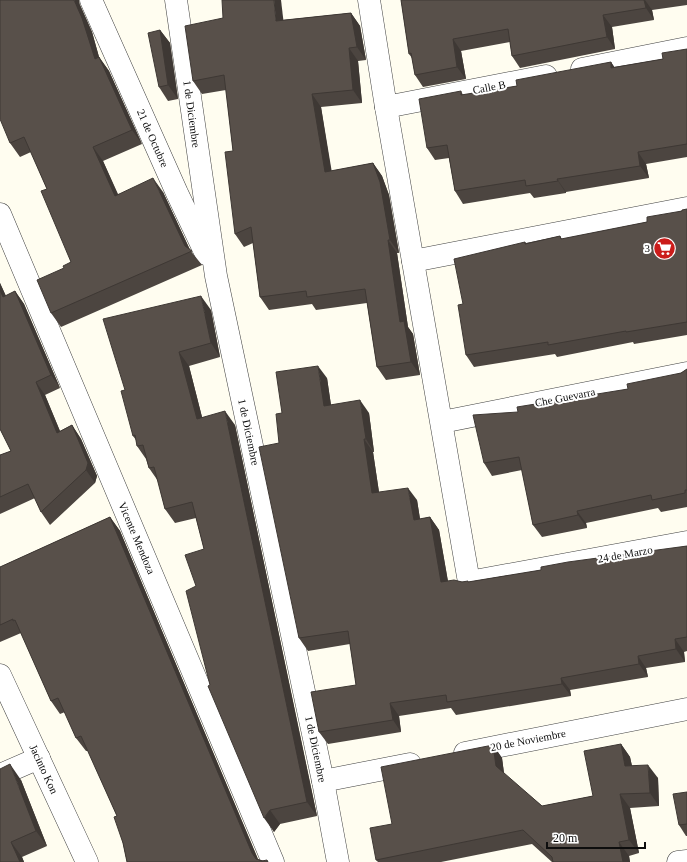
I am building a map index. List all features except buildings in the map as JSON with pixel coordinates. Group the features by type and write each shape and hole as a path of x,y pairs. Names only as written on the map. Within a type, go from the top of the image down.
{"street":[{"name":"21 de Octubre","path":"92,0 177,193 216,276"},
{"name":"1 de Diciembre","path":"176,0 216,276 323,781 338,862"},
{"path":"369,0 386,107 442,422"},
{"name":"Calle B","path":"386,107 687,48"},
{"path":"177,193 203,188"},
{"path":"413,261 687,208"},
{"name":"Vicente Mendoza","path":"0,214 273,862"},
{"name":"Che Guevarra","path":"442,422 687,373"},
{"name":"24 de Marzo","path":"442,422 470,582 687,542"},
{"path":"105,522 126,512"},
{"name":"Jacinto Kon","path":"0,675 87,862"},
{"name":"20 de Noviembre","path":"323,781 687,709"},
{"path":"0,775 39,758"},
{"path":"678,862 687,860"}],"place":[{"name":"3","path":"665,248"}]}
